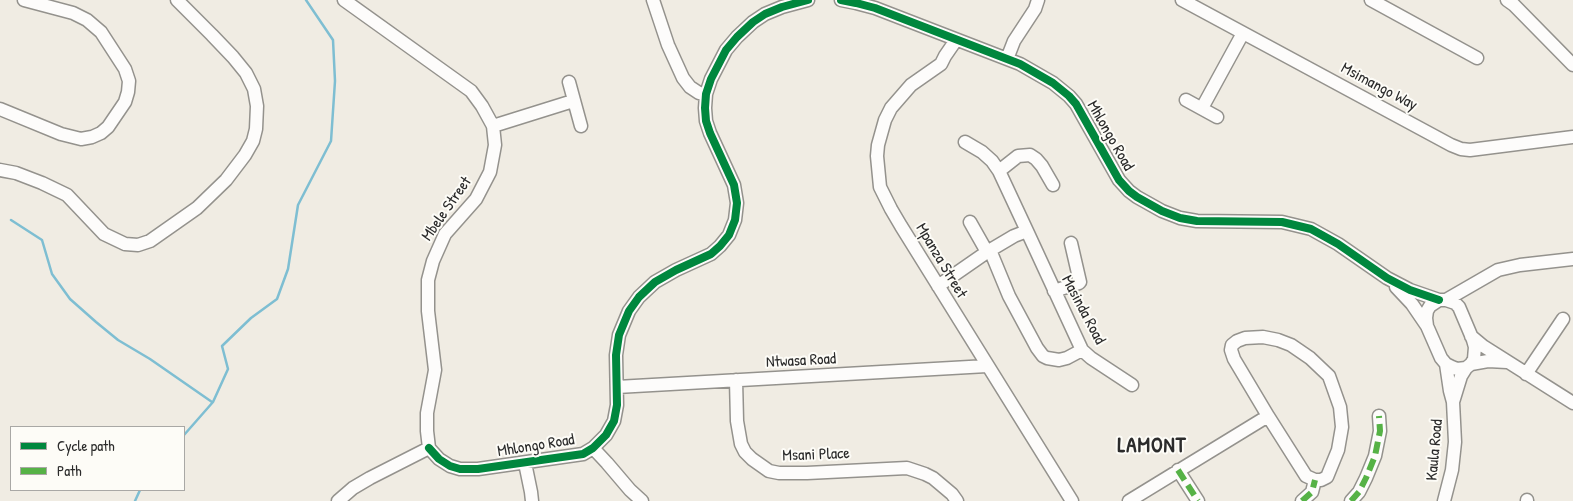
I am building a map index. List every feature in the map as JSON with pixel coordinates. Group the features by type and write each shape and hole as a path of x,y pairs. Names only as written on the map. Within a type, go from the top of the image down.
{"street":[{"path":"0,109 60,134 81,138 92,137 101,133 108,127 125,102 129,80 119,58 101,32 87,20 73,14 24,0"},
{"path":"0,170 16,173 67,195 104,234 125,244 138,245 150,241 198,208 226,180 245,155 253,141 256,130 257,106 254,89 246,73 177,0"},
{"path":"344,0 471,91 494,126 573,101"},
{"path":"653,0 668,46 683,78 690,87 699,93 706,94"},
{"name":"Mhlongo Road","path":"429,448 450,466 460,469 478,469 583,454 606,435 614,421 617,405 616,355 619,335 629,311 639,296 664,276 711,254 729,235 735,220 737,203 734,186 706,121 706,94 711,79 726,50 753,22 782,6 808,0"},
{"name":"Mhlongo Road","path":"841,0 875,8 1007,59 1040,74 1069,96 1088,124 1119,180 1128,191 1152,206 1180,218 1197,221 1282,222 1298,225 1338,244 1387,278 1410,290 1442,300"},
{"path":"1007,59 1014,42 1035,9 1038,0"},
{"name":"Msimango Way","path":"1182,0 1461,149 1470,150 1573,137"},
{"path":"1371,0 1477,58"},
{"path":"1514,2 1573,65"},
{"path":"1202,108 1243,33"},
{"name":"Mpanza Street","path":"956,40 941,64 911,85 891,108 880,133 877,156 878,175 885,197 987,366 1072,501"},
{"path":"569,82 581,126"},
{"path":"1186,100 1218,117"},
{"name":"Mbele Street","path":"429,448 427,413 435,370 428,311 428,280 433,261 446,234 476,199 490,172 495,145 494,126"},
{"name":"Masinda Road","path":"965,142 982,152 999,171 1082,350 1091,358 1132,384"},
{"path":"999,171 1018,156 1030,155 1042,166 1053,186"},
{"path":"970,222 989,251 1009,296 1043,356 1059,360 1082,350"},
{"path":"938,286 989,251 1014,236 1027,231"},
{"path":"1054,291 1080,282 1071,243"},
{"path":"1427,326 1427,311 1430,306 1498,270 1573,259"},
{"name":"Mhlongo Road","path":"1387,278 1406,297 1427,326 1441,358 1446,364"},
{"path":"1462,314 1467,296 1479,281"},
{"path":"1442,300 1455,303 1472,336 1475,354 1469,366"},
{"path":"1526,374 1563,319"},
{"path":"1472,336 1483,346 1573,403"},
{"path":"1263,337 1291,345 1310,358 1329,376 1340,407 1342,427 1338,450 1327,477 1315,480 1306,476 1234,359 1231,350 1232,345 1237,340 1263,337"},
{"path":"1446,364 1457,369 1488,361 1510,363"},
{"name":"Kaula Road","path":"1446,364 1450,391 1454,402"},
{"name":"Ntwasa Road","path":"617,387 987,366"},
{"name":"Kaula Road","path":"1444,501 1454,456 1454,402 1461,376 1469,366"},
{"name":"Msani Place","path":"736,380 737,421 741,444 745,452 752,459 769,471 807,473 907,468 933,478 952,494 957,501"},
{"path":"1129,501 1268,416"},
{"path":"1351,501 1359,492 1375,456 1380,431 1379,416"},
{"path":"338,501 353,488 370,478 429,448"},
{"path":"592,448 642,501"},
{"path":"525,463 532,501"},
{"path":"1178,470 1198,501"},
{"path":"1302,501 1312,492 1315,480"}],"waterway":[{"path":"185,434 213,402 228,369 222,346 251,318 277,299 288,269 298,205 331,141 335,81 333,40 306,0"},
{"path":"11,220 42,240 52,274 70,299 118,340 150,359 212,402"},
{"path":"135,501 140,491"}],"marked path":[{"path":"1351,501 1359,492 1375,456 1380,431 1379,416"},
{"path":"1178,470 1198,501"},
{"path":"1302,501 1312,492 1315,480"}],"cycle path":[{"path":"429,448 439,459 450,466 460,469 478,469 583,454 593,448 606,435 614,421 617,405 616,355 619,335 629,311 639,297 655,282 711,254 729,235 735,220 737,203 734,185 706,121 706,94 711,79 726,50 753,22 765,14 782,7 808,0"},
{"path":"841,0 875,8 1020,64 1053,83 1076,104 1119,180 1137,197 1162,211 1180,218 1197,221 1282,222 1311,229 1338,244 1387,278 1410,290 1439,300"}],"district":[{"name":"LAMONT","path":"1152,446"}]}
